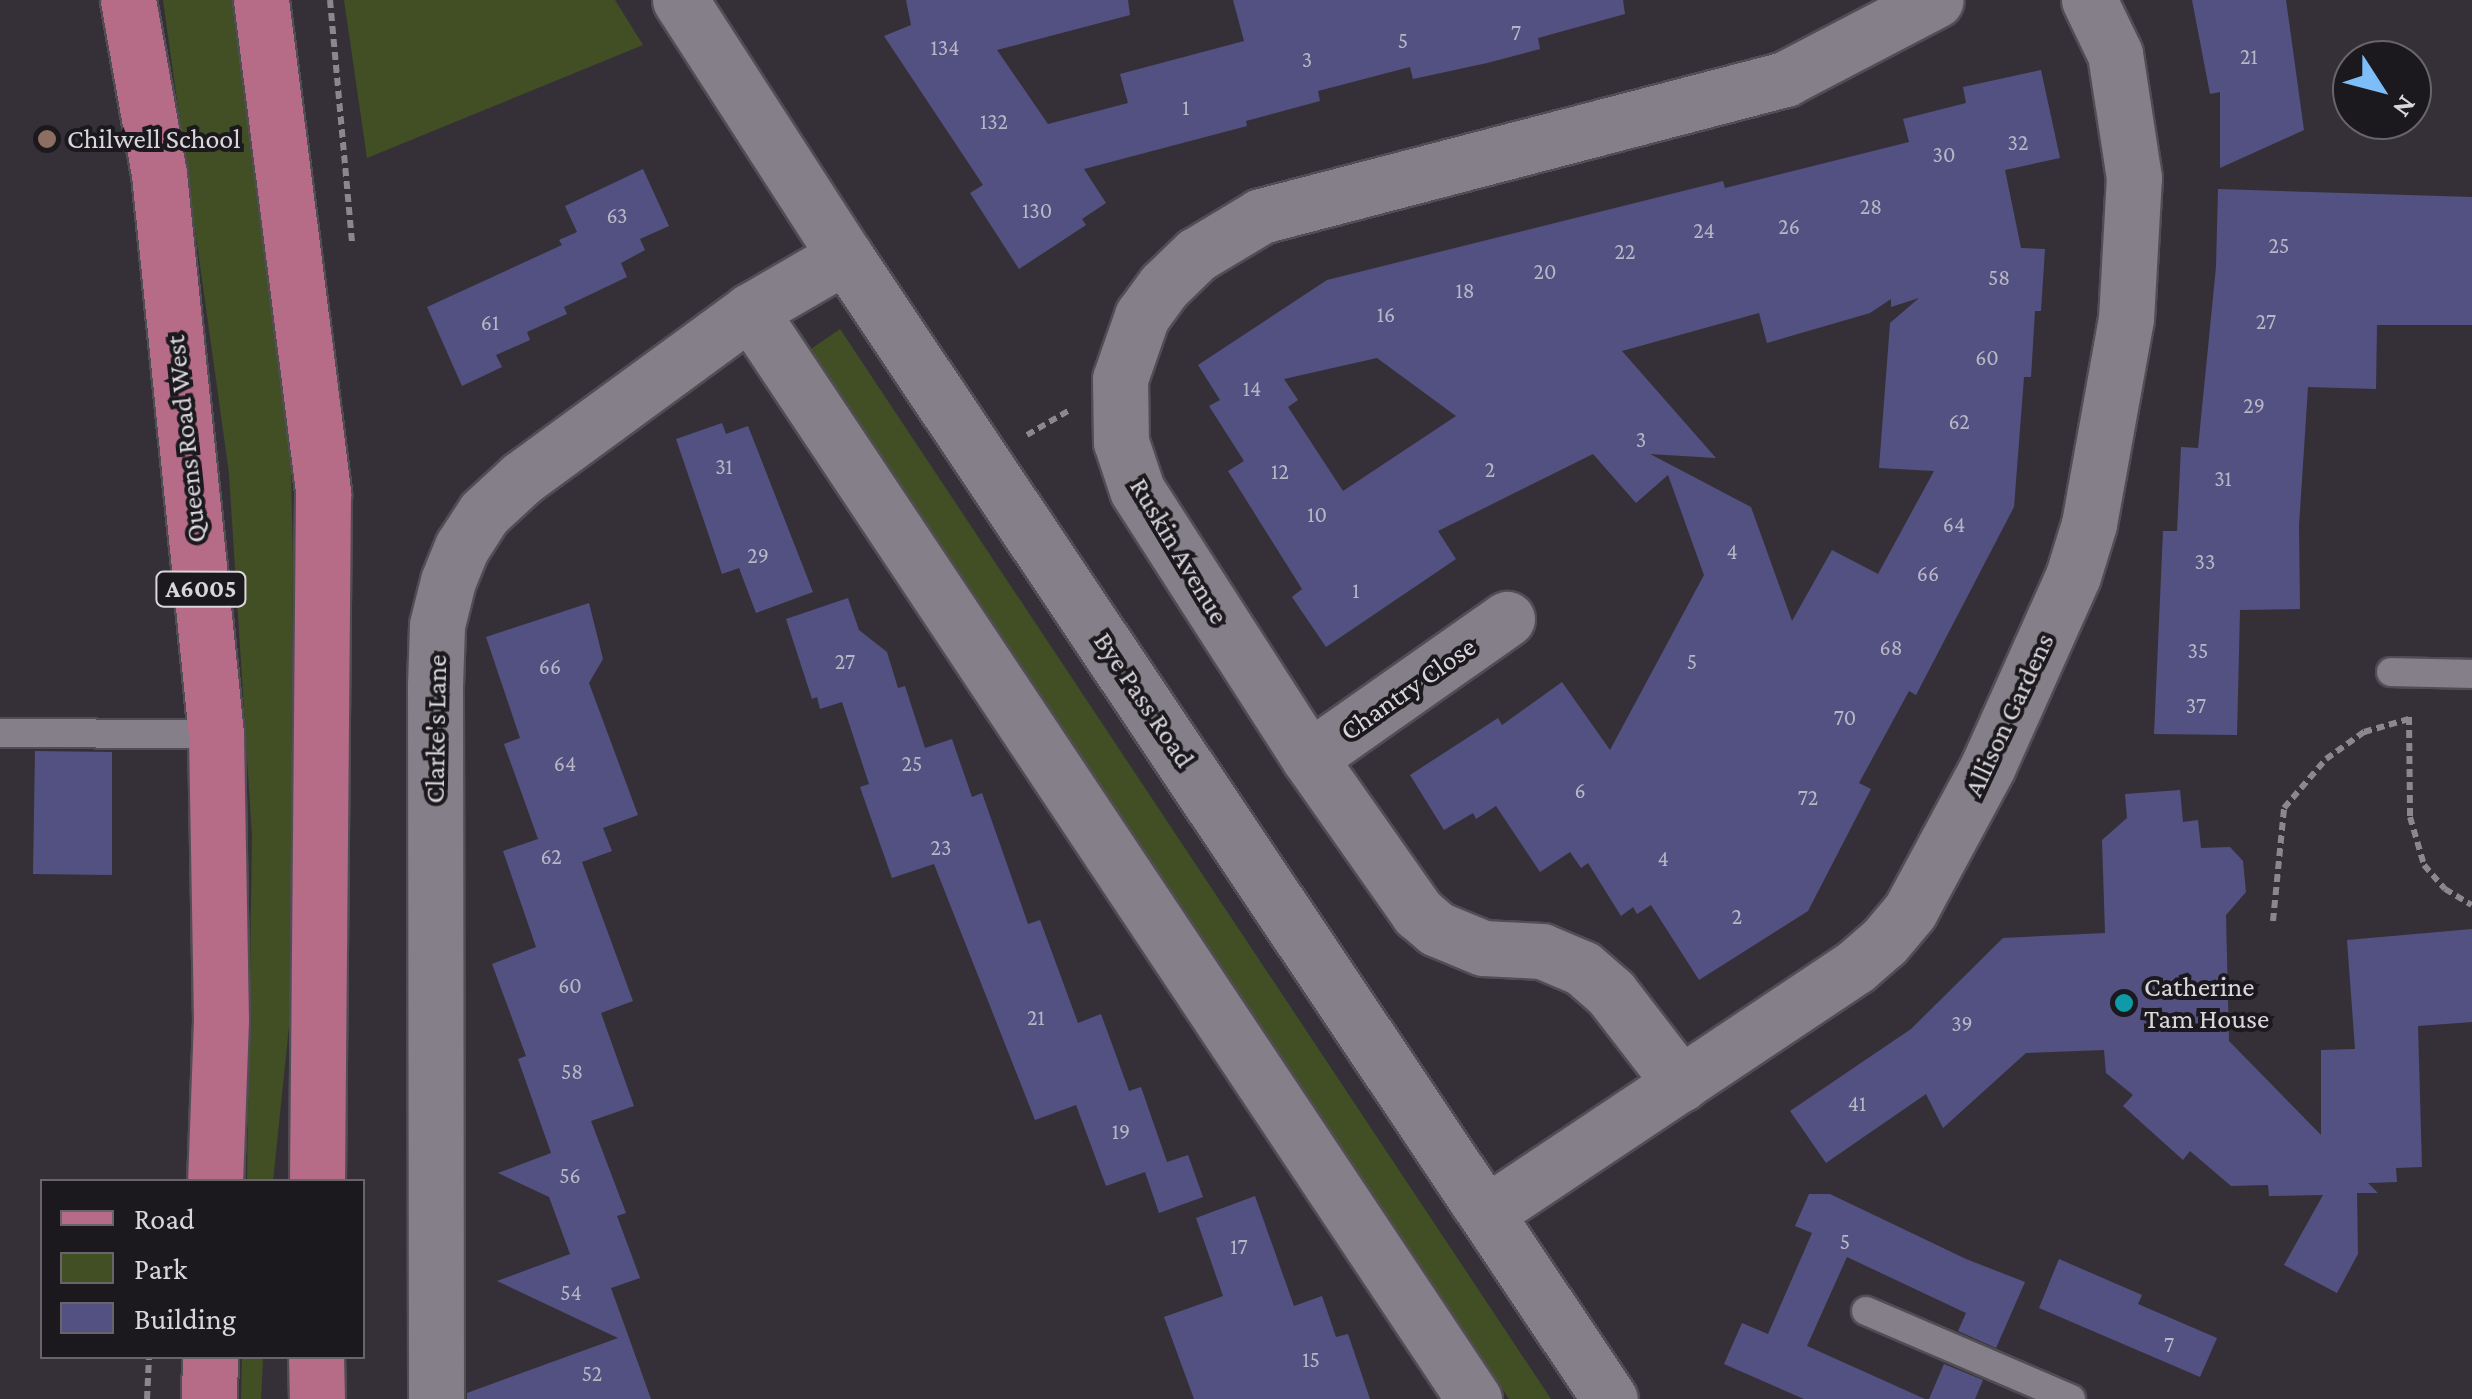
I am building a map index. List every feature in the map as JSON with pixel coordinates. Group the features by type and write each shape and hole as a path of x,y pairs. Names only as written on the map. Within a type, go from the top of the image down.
{"main road":[{"name":"Queens Road West","path":"128,0 159,174 216,734 221,1020 215,1179"},
{"path":"261,0 323,493 317,1179"},
{"path":"209,1399 210,1359"},
{"path":"316,1359 317,1399"}],"street":[{"name":"Bye Pass Road","path":"680,0 845,256 1610,1399"},
{"name":"Ruskin Avenue","path":"1681,1084 1611,993 1582,968 1542,951 1483,948 1437,929 1418,913 1309,758 1137,490 1121,442 1120,379 1142,316 1164,286 1196,254 1261,216 1785,79 1936,0"},
{"name":"Allison Gardens","path":"1486,1213 1855,967 1910,912 1988,766 2072,576 2089,524 2126,319 2134,244 2134,178 2115,54 2089,0"},
{"name":"Clarke's Lane","path":"436,1399 435,686 437,625 448,580 462,547 484,513 522,478 750,311 845,256"},
{"path":"750,311 1474,1399"},
{"name":"Chantry Close","path":"1309,758 1507,619"}],"lane":[{"path":"2400,672 2472,674"},
{"path":"0,732 216,734"},
{"path":"1866,1311 2071,1399"}],"path":[{"path":"985,461 1120,379"},
{"path":"2400,672 2409,718 2410,816 2424,865 2445,889 2472,905"},
{"path":"2273,921 2284,808 2326,759 2364,732 2409,718"},
{"path":"147,1399 149,1359"}],"green space":[{"path":"163,0 241,0 258,95 291,467 293,563 290,1017 273,1179 247,1179 252,836 229,473"},
{"path":"344,0 615,0 643,45 367,158"},
{"path":"840,329 1551,1399 1509,1399 811,349"},
{"path":"242,1359 263,1359 261,1399 241,1399"}],"building":[{"path":"906,0 1128,0 1130,15 997,50 1048,124 1128,103 1120,74 1244,41 1233,0 1623,0 1625,14 1538,38 1540,49 1487,63 1413,79 1410,67 1318,91 1320,101 1246,121 1247,126 1084,169 1106,203 1082,219 1086,225 1019,269 970,193 983,185 884,36 911,25"},
{"path":"2192,0 2286,0 2304,130 2220,168 2220,92 2210,94"},
{"path":"2041,70 2060,158 2005,170 2021,248 2045,249 2041,311 2035,311 2031,377 2024,377 2014,507 1916,695 1909,691 1859,783 1871,789 1808,911 1699,980 1651,905 1637,914 1633,907 1621,916 1588,863 1581,868 1570,852 1540,872 1496,806 1476,819 1473,813 1444,830 1410,775 1498,718 1502,725 1562,682 1610,750 1704,575 1668,475 1636,503 1593,454 1438,531 1456,559 1326,647 1292,597 1302,589 1228,471 1244,461 1209,406 1220,400 1198,365 1327,280 1723,181 1725,188 1909,142 1903,119 1966,103 1963,87","holes":["1919,298 1890,323 1879,468 1934,471 1878,574 1832,550 1792,621 1751,507 1650,454 1716,458 1622,351 1759,313 1767,343 1870,313 1891,299 1891,307","1377,358 1456,416 1343,491 1288,407 1298,400 1284,379"]},
{"path":"643,169 669,226 640,239 645,250 621,263 627,277 564,307 567,314 527,332 530,340 496,355 502,367 462,386 427,307 562,245 559,240 577,232 565,206"},
{"path":"2218,189 2472,197 2472,325 2377,325 2376,389 2308,387 2299,526 2300,609 2240,610 2237,735 2154,734 2163,531 2177,531 2181,447 2198,448 2216,267"},
{"path":"722,423 726,434 748,426 813,592 756,613 739,568 722,574 676,439"},
{"path":"848,598 859,630 887,652 898,688 905,686 925,748 952,739 972,797 982,793 1028,924 1040,920 1078,1023 1101,1014 1129,1091 1141,1087 1167,1162 1188,1155 1203,1197 1159,1213 1145,1172 1106,1186 1076,1105 1035,1120 934,864 892,878 860,787 869,784 842,702 820,709 817,697 812,699 786,619"},
{"path":"589,603 603,659 589,683 638,815 603,828 612,851 582,862 633,1001 601,1013 634,1106 591,1121 626,1213 617,1216 640,1278 611,1288 651,1399 467,1399 467,1393 618,1338 497,1281 570,1254 549,1197 498,1173 551,1153 518,1059 526,1056 492,964 536,947 503,851 538,839 504,744 520,738 486,637"},
{"path":"35,751 112,752 112,875 33,874"},
{"name":"Catherine Tam House","path":"2180,790 2183,822 2198,820 2201,848 2230,847 2243,861 2246,892 2226,915 2229,1041 2321,1135 2321,1050 2355,1049 2347,940 2472,929 2472,1022 2418,1026 2422,1167 2396,1168 2397,1182 2368,1183 2378,1193 2357,1193 2358,1254 2337,1293 2284,1265 2323,1195 2269,1196 2268,1185 2231,1186 2190,1151 2183,1160 2123,1106 2133,1095 2106,1073 2104,1050 2026,1053 1943,1128 1926,1094 1826,1163 1790,1111 1911,1029 2003,938 2105,933 2102,840 2127,818 2125,794"},
{"path":"1809,1194 1830,1194 1966,1259 2025,1282 1996,1348 1958,1331 1966,1313 1847,1257 1807,1346 1925,1399 1804,1399 1724,1364 1742,1323 1768,1334 1812,1233 1795,1226"},
{"path":"1255,1196 1294,1306 1322,1296 1336,1337 1348,1334 1370,1399 1194,1399 1164,1317 1223,1296 1196,1218"},
{"path":"2059,1259 2142,1295 2138,1304 2217,1338 2200,1377 2039,1308"},
{"path":"1944,1364 1983,1380 1975,1399 1929,1399"}],"place":[{"name":"Chilwell School","path":"47,139"},
{"name":"Catherine Tam House","path":"2124,1003"}]}
